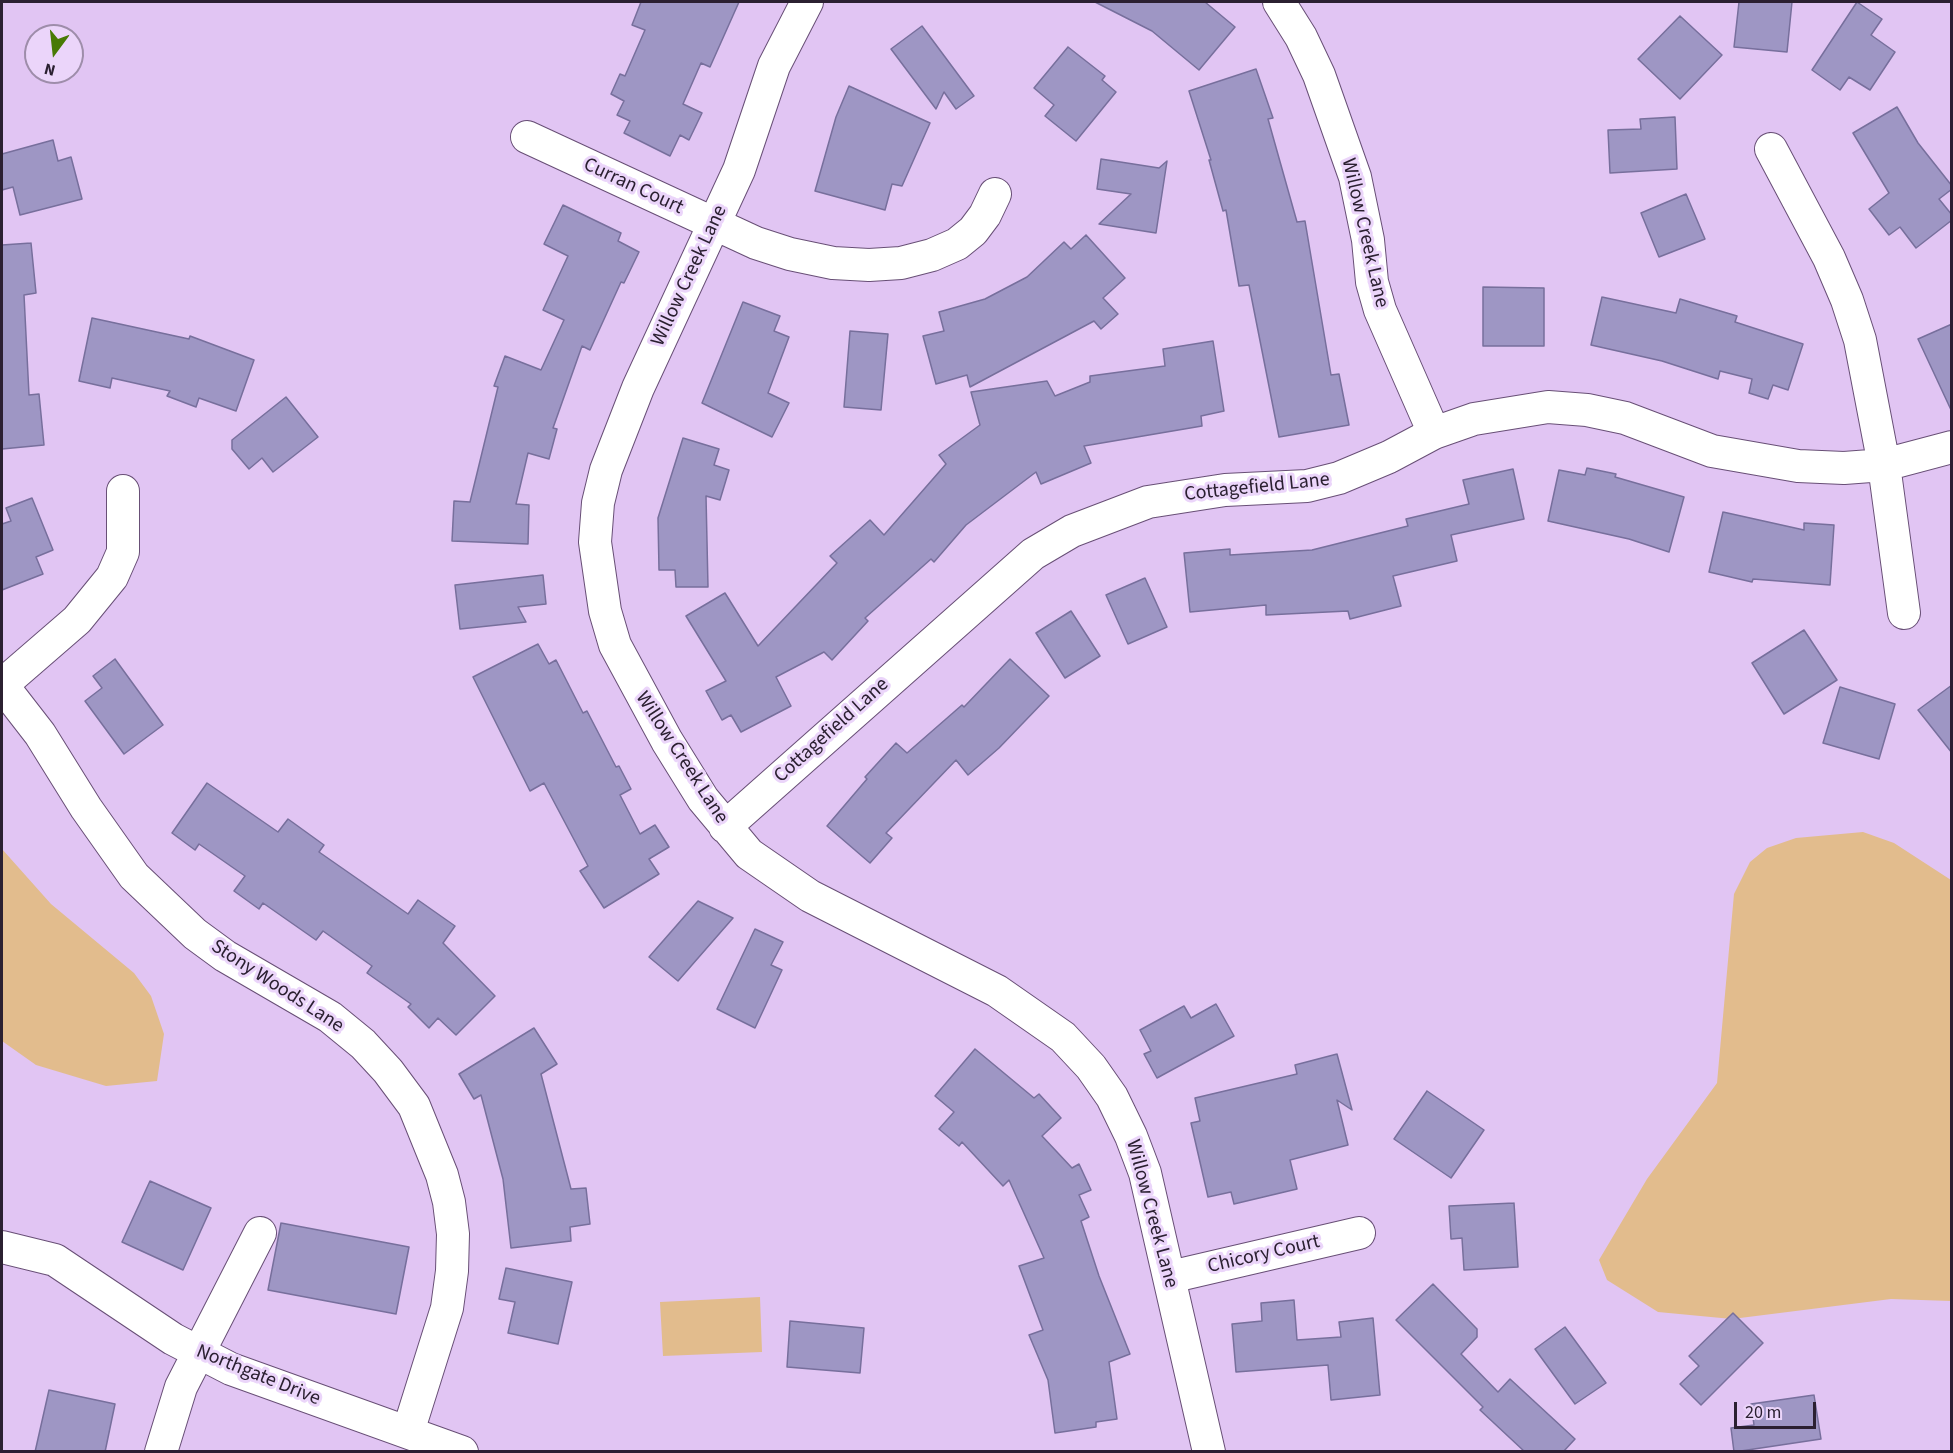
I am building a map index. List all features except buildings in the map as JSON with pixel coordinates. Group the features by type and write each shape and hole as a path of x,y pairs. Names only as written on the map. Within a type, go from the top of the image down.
{"street":[{"name":"Willow Creek Lane","path":"807,2 788,33 774,66 747,149 618,433 598,503 595,542 598,576 615,645 667,741 725,827 749,854 778,877 810,896 997,991 1063,1037 1091,1067 1112,1097 1131,1136 1145,1173 1209,1452"},
{"name":"Willow Creek Lane","path":"1279,2 1301,37 1319,75 1354,177 1368,240 1372,282 1380,310 1434,433"},
{"name":"Curran Court","path":"527,137 714,226 756,243 812,259 869,265 901,263 932,255 957,244 973,231 986,215 995,194"},
{"path":"1772,148 1805,208 1847,300 1870,382 1904,613"},
{"name":"Cottagefield Lane","path":"725,827 1005,577 1034,554 1072,531 1148,502 1215,491 1307,486 1339,478 1389,457 1434,433 1474,419 1548,407 1587,410 1625,418 1712,451 1798,466 1844,468 1884,465 1952,447"},
{"path":"2,685 77,620 112,577 123,552 123,491"},
{"name":"Stony Woods Lane","path":"2,685 40,734 86,808 134,876 195,934 225,956 330,1017 363,1044 388,1071 414,1106 442,1175 449,1202 452,1252 447,1308 408,1432"},
{"path":"161,1452 174,1406 198,1353 260,1233"},
{"name":"Chicory Court","path":"1170,1277 1359,1233"},
{"name":"Northgate Drive","path":"2,1247 55,1260 198,1353 262,1381 462,1452"}],"shaded area":[{"path":"1863,832 1894,843 1951,880 1951,1301 1891,1299 1732,1319 1658,1312 1607,1280 1599,1260 1647,1179 1717,1083 1734,894 1750,862 1767,848 1796,838"},
{"path":"2,849 51,904 134,973 151,996 164,1034 157,1081 106,1086 36,1065 2,1041"},
{"path":"760,1297 762,1352 663,1356 660,1302"}]}
